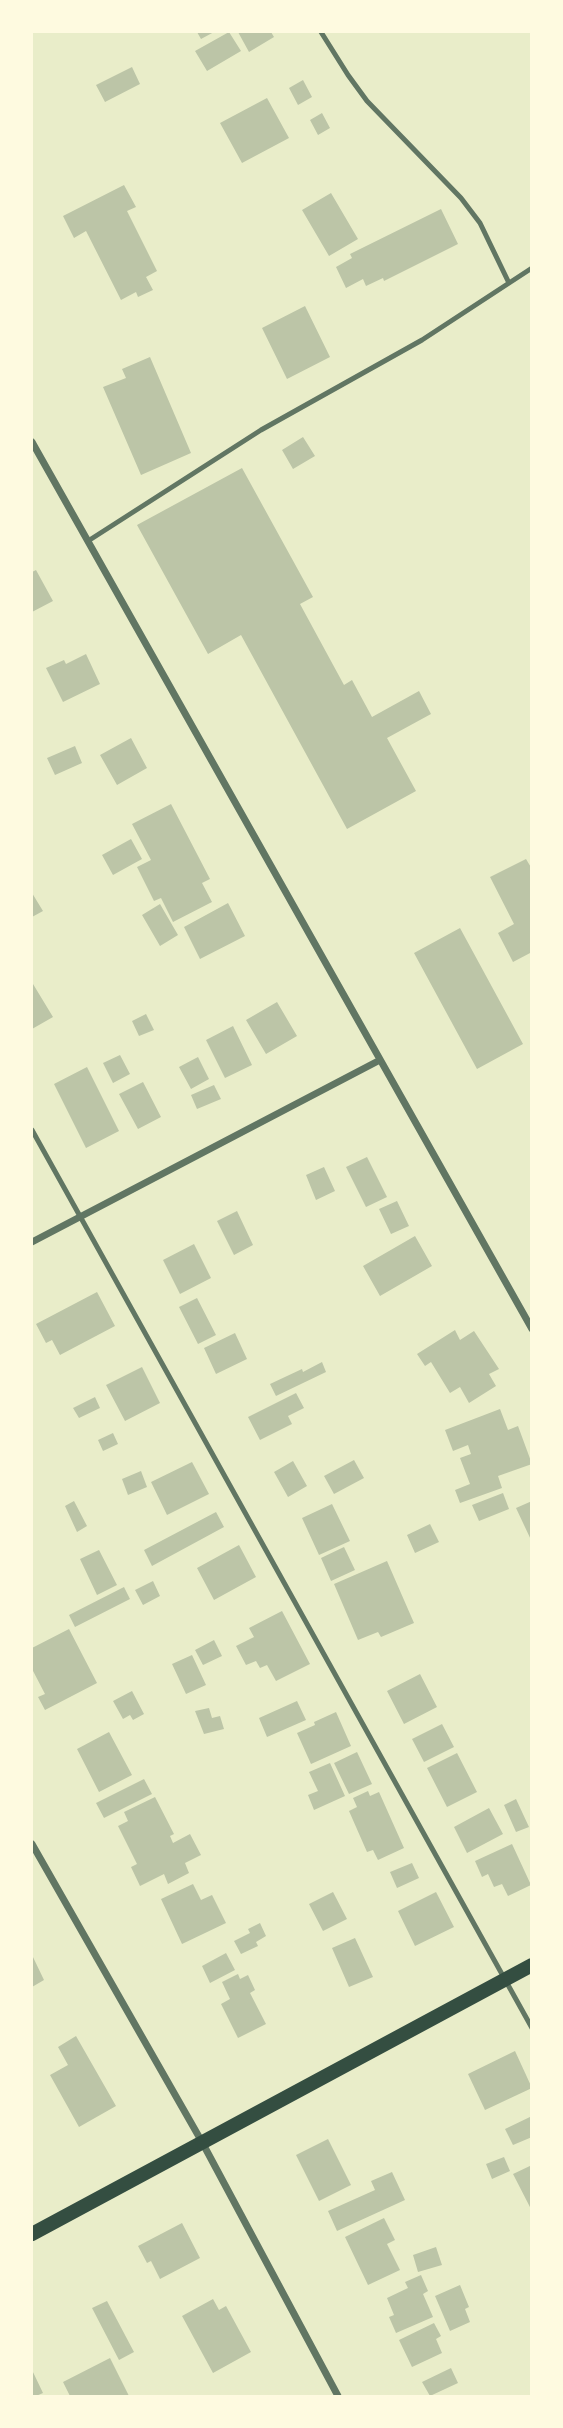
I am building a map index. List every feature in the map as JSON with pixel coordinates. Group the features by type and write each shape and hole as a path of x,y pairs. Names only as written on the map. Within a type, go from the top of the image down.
{"main road":[{"path":"32,2234 531,1965"}],"street":[{"path":"32,442 531,1329"},
{"path":"32,1242 380,1059"},
{"path":"32,1844 202,2143 338,2396"}],"lane":[{"path":"321,32 367,101 461,198 480,223 508,281"},
{"path":"88,541 261,430 422,340 531,268"},
{"path":"32,1130 531,2028"}],"building":[{"path":"197,32 214,32 201,39"},
{"path":"229,32 241,51 207,71 195,51"},
{"path":"238,32 271,32 274,37 249,52"},
{"path":"132,67 140,84 105,102 96,85"},
{"path":"303,80 312,97 298,105 289,88"},
{"path":"267,98 289,138 242,163 220,123"},
{"path":"322,113 330,128 318,135 310,120"},
{"path":"124,185 136,207 127,211 157,271 146,277 153,290 138,297 136,292 121,300 86,231 74,238 63,216"},
{"path":"331,193 358,239 329,256 302,210"},
{"path":"441,209 458,244 384,281 383,278 366,286 363,279 346,288 336,267 352,258 350,254"},
{"path":"305,306 330,357 287,379 262,328"},
{"path":"150,357 191,453 141,475 103,387 126,378 122,369"},
{"path":"303,437 315,456 293,469 282,450"},
{"path":"242,468 313,597 300,604 344,685 352,680 372,717 419,691 431,714 387,738 416,791 347,829 241,635 208,654 137,525"},
{"path":"36,570 53,601 32,612 32,572"},
{"path":"86,654 100,684 63,702 46,668 64,660 66,664"},
{"path":"131,738 147,768 117,785 100,755"},
{"path":"75,746 82,763 55,775 47,758"},
{"path":"171,804 210,879 202,883 212,902 173,922 161,898 154,901 137,867 151,860 132,824"},
{"path":"131,839 142,859 113,875 102,855"},
{"path":"526,859 532,869 532,952 513,962 498,933 514,924 490,877"},
{"path":"32,893 43,911 32,917"},
{"path":"228,903 245,936 200,959 184,927"},
{"path":"160,904 178,935 160,946 142,915"},
{"path":"460,928 523,1044 477,1069 414,953"},
{"path":"32,985 53,1017 32,1029"},
{"path":"277,1002 297,1036 266,1054 246,1020"},
{"path":"146,1014 154,1030 139,1036 132,1021"},
{"path":"233,1026 252,1065 225,1078 206,1040"},
{"path":"120,1055 130,1074 113,1083 103,1063"},
{"path":"198,1057 209,1079 191,1089 179,1067"},
{"path":"87,1067 119,1131 86,1148 54,1084"},
{"path":"143,1082 161,1117 138,1129 119,1094"},
{"path":"214,1085 221,1099 197,1109 191,1095"},
{"path":"367,1157 387,1197 366,1207 346,1167"},
{"path":"324,1167 335,1191 316,1200 306,1175"},
{"path":"397,1201 409,1226 391,1234 379,1209"},
{"path":"237,1211 253,1245 234,1255 217,1221"},
{"path":"415,1236 432,1266 380,1296 363,1266"},
{"path":"194,1244 211,1278 180,1294 163,1260"},
{"path":"97,1292 115,1326 60,1355 52,1340 46,1343 36,1324"},
{"path":"197,1298 216,1335 198,1344 179,1307"},
{"path":"455,1330 460,1340 474,1331 499,1369 489,1374 496,1386 469,1403 460,1387 450,1393 431,1362 425,1366 417,1354"},
{"path":"235,1333 247,1359 216,1374 204,1348"},
{"path":"322,1362 326,1372 276,1396 270,1384"},
{"path":"142,1367 160,1403 125,1421 106,1385"},
{"path":"296,1393 304,1408 288,1416 292,1424 260,1440 248,1417"},
{"path":"95,1397 100,1408 79,1418 73,1408"},
{"path":"500,1409 508,1430 518,1426 532,1464 498,1476 502,1488 460,1503 455,1490 470,1484 460,1458 471,1454 468,1445 453,1451 445,1430"},
{"path":"113,1433 118,1444 103,1451 98,1440"},
{"path":"354,1460 364,1478 334,1494 324,1476"},
{"path":"293,1461 307,1486 288,1497 274,1472"},
{"path":"192,1462 209,1494 167,1515 151,1482"},
{"path":"141,1471 147,1487 128,1495 122,1479"},
{"path":"503,1493 509,1509 479,1521 472,1505"},
{"path":"74,1501 87,1526 77,1532 65,1506"},
{"path":"532,1501 532,1542 516,1508"},
{"path":"332,1504 350,1541 319,1555 302,1518"},
{"path":"216,1512 224,1527 152,1566 144,1550"},
{"path":"430,1524 439,1542 415,1553 407,1535"},
{"path":"239,1545 256,1577 214,1600 197,1568"},
{"path":"344,1547 355,1570 331,1581 321,1558"},
{"path":"99,1550 117,1585 97,1595 80,1559"},
{"path":"387,1561 414,1623 381,1637 378,1632 358,1640 334,1584"},
{"path":"153,1581 160,1596 143,1605 135,1590"},
{"path":"124,1587 130,1599 75,1627 69,1615"},
{"path":"282,1611 310,1664 276,1681 267,1665 260,1668 256,1661 246,1665 236,1646 254,1637 249,1628"},
{"path":"69,1629 97,1683 45,1710 38,1697 45,1694 32,1669 32,1648"},
{"path":"214,1640 222,1656 203,1665 195,1650"},
{"path":"192,1655 206,1685 186,1694 172,1664"},
{"path":"420,1674 437,1707 404,1724 387,1691"},
{"path":"132,1691 144,1714 133,1720 130,1715 123,1719 113,1701"},
{"path":"297,1701 306,1720 267,1737 259,1718"},
{"path":"209,1708 212,1718 220,1716 224,1729 204,1734 195,1711"},
{"path":"336,1712 351,1746 311,1764 297,1733"},
{"path":"442,1724 454,1747 424,1762 412,1739"},
{"path":"109,1732 132,1775 99,1792 77,1749"},
{"path":"357,1752 372,1784 349,1794 334,1763"},
{"path":"457,1753 477,1792 447,1807 427,1768"},
{"path":"330,1763 345,1796 314,1810 308,1795 318,1791 309,1772"},
{"path":"144,1779 152,1794 104,1818 96,1803"},
{"path":"368,1791 370,1796 379,1792 404,1848 378,1860 373,1850 367,1852 349,1811 357,1807 353,1798"},
{"path":"155,1797 174,1834 170,1836 173,1843 190,1834 201,1855 185,1863 189,1873 168,1884 164,1874 140,1886 131,1867 137,1864 118,1826 128,1821 124,1812"},
{"path":"516,1799 529,1827 516,1832 504,1805"},
{"path":"489,1808 503,1834 467,1853 454,1827"},
{"path":"512,1844 531,1885 508,1896 502,1884 494,1887 488,1874 482,1877 475,1861"},
{"path":"412,1863 419,1878 397,1888 390,1872"},
{"path":"193,1884 201,1900 212,1895 226,1923 182,1944 161,1899"},
{"path":"333,1892 347,1919 323,1931 309,1904"},
{"path":"436,1892 454,1927 415,1946 398,1911"},
{"path":"260,1923 266,1936 256,1942 258,1946 241,1954 234,1941 250,1933 248,1929"},
{"path":"355,1938 373,1977 349,1987 332,1948"},
{"path":"226,1953 235,1970 210,1983 202,1966"},
{"path":"32,1955 44,1980 32,1987"},
{"path":"238,1974 240,1979 248,1975 255,1990 250,1993 266,2024 238,2038 221,2004 230,1999 222,1982"},
{"path":"76,2036 116,2106 79,2127 50,2075 68,2065 58,2047"},
{"path":"515,2051 532,2088 485,2110 468,2074"},
{"path":"532,2116 532,2137 513,2145 505,2129"},
{"path":"328,2139 351,2185 319,2201 296,2155"},
{"path":"504,2157 510,2171 492,2179 486,2164"},
{"path":"532,2165 532,2211 513,2174"},
{"path":"392,2172 405,2200 337,2231 328,2211 375,2190 371,2181"},
{"path":"384,2218 395,2240 387,2244 400,2270 368,2285 345,2237"},
{"path":"182,2223 200,2258 160,2279 151,2261 147,2263 138,2246"},
{"path":"436,2247 442,2265 418,2272 413,2255"},
{"path":"421,2275 428,2291 423,2294 433,2317 396,2333 389,2317 394,2315 387,2298 408,2288 405,2282"},
{"path":"460,2285 469,2307 465,2309 470,2322 450,2331 435,2296"},
{"path":"213,2299 219,2310 226,2306 251,2352 213,2373 182,2316"},
{"path":"107,2301 134,2352 119,2360 92,2308"},
{"path":"434,2323 441,2336 436,2339 442,2353 412,2367 399,2340"},
{"path":"110,2358 129,2396 70,2396 63,2382"},
{"path":"451,2368 458,2383 430,2396 422,2382"},
{"path":"32,2370 43,2393 36,2396 32,2396"}]}
